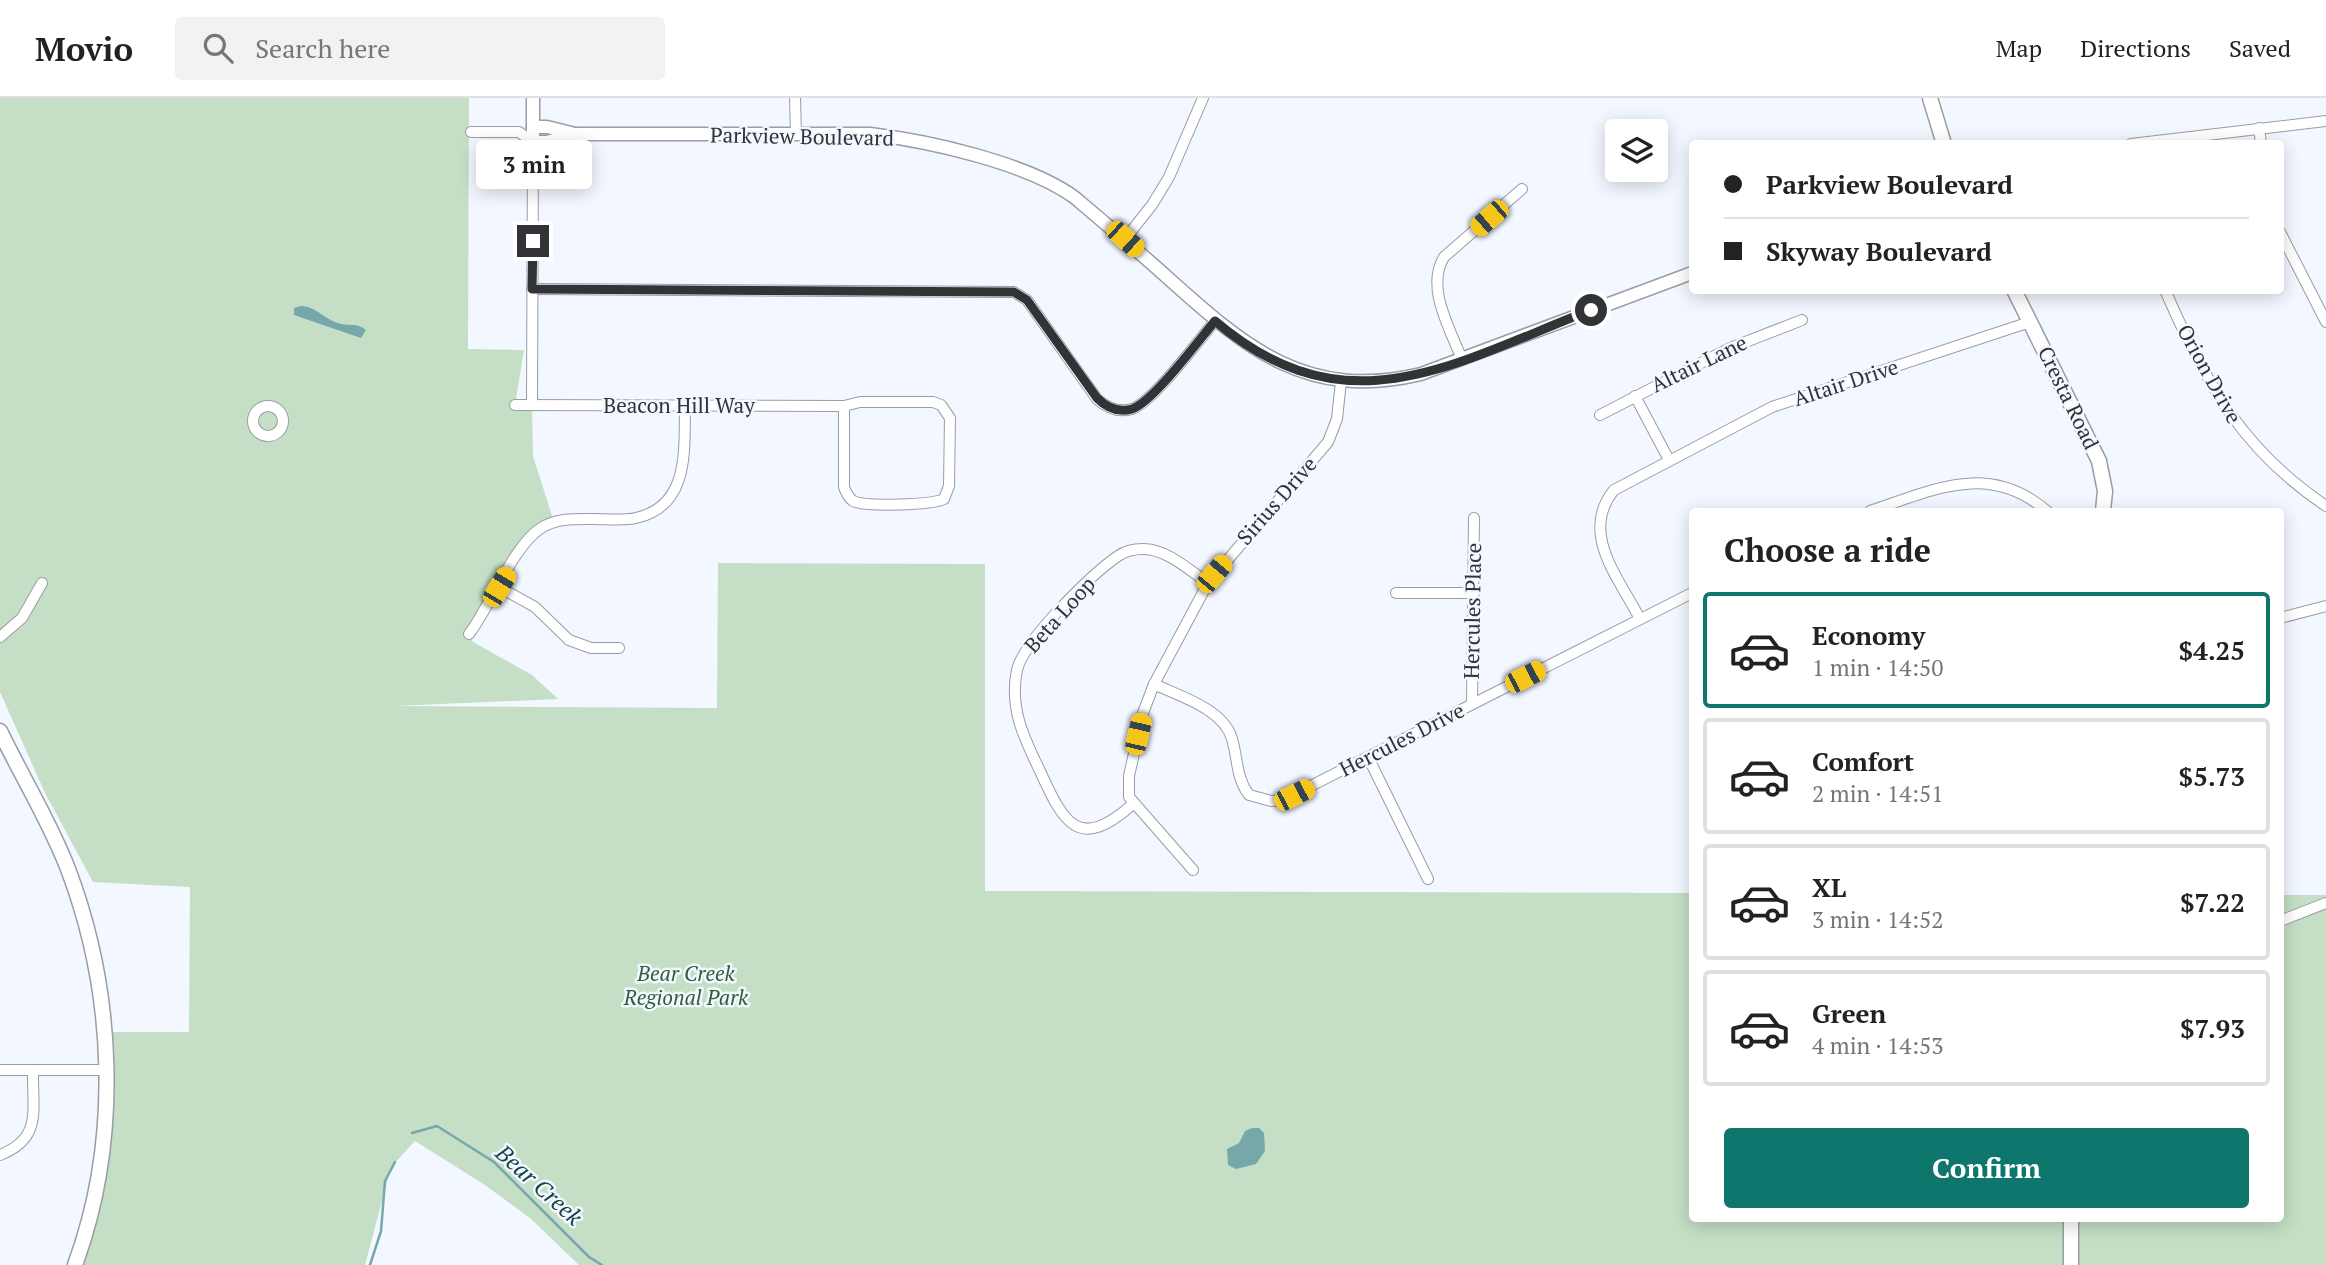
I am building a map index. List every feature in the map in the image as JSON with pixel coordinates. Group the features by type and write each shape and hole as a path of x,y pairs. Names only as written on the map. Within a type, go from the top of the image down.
{"main road":[{"path":"1930,98 1943,140"},
{"name":"Cresta Road","path":"2016,294 2099,461 2105,491 2103,508"},
{"path":"0,731 59,848 77,894 99,985 107,1070 100,1161 88,1220 75,1265"},
{"path":"2071,1222 2071,1265"}],"street":[{"path":"532,405 533,98"},
{"path":"795,98 796,134"},
{"path":"1125,239 1165,184 1202,100 1191,98"},
{"path":"2163,140 2326,121"},
{"name":"Parkview Boulevard","path":"533,127 547,127 575,134 892,137 1021,170 1059,186 1125,239 1242,342 1281,364 1340,381 1399,380 1462,360 1689,274"},
{"path":"2259,128 2260,140"},
{"name":"Parkview Boulevard","path":"471,132 519,132 533,142 547,142 575,134"},
{"path":"1462,360 1437,287 1439,266 1444,257 1522,189"},
{"path":"2284,240 2326,322"},
{"path":"532,289 1014,292 1027,300 1104,406 1122,410 1132,409 1148,399 1215,321"},
{"name":"Orion Drive","path":"2167,294 2218,396 2239,429 2281,472 2326,506"},
{"name":"Altair Lane","path":"1600,415 1747,340 1802,320"},
{"name":"Altair Drive","path":"1640,619 1605,552 1598,524 1605,501 1623,482 1772,407 2030,322"},
{"name":"Sirius Drive","path":"1133,804 1129,797 1129,776 1143,713 1154,684 1208,583 1328,442 1336,419 1340,381"},
{"path":"1635,396 1669,460"},
{"name":"Beacon Hill Way","path":"515,405 844,406 860,402 933,402 941,405 950,418 949,486 944,499 930,503 860,503 850,498 844,487 844,406"},
{"path":"469,634 525,544 543,527 567,519 634,519 666,502 675,492 684,466 685,407"},
{"path":"1879,508 1943,487 1973,482 1996,484 2017,491 2032,498 2044,508"},
{"name":"Hercules Place","path":"1472,704 1474,518"},
{"name":"Beta Loop","path":"1133,804 1112,823 1093,829 1076,826 1059,812 1017,721 1018,667 1063,606 1127,551 1146,548 1163,553 1208,583"},
{"path":"0,638 22,618 42,583"},
{"path":"499,587 536,607 569,640 591,648 619,648"},
{"path":"1396,593 1474,593"},
{"name":"Hercules Drive","path":"1154,684 1222,721 1232,739 1238,778 1249,795 1260,799 1283,800 1689,594"},
{"path":"2284,617 2326,606"},
{"path":"1368,757 1428,879"},
{"path":"1133,804 1193,870"},
{"path":"2284,919 2326,903"},
{"path":"0,1070 107,1070"},
{"path":"0,1155 16,1149 29,1134 33,1070"}],"green space":[{"name":"Bear Creek Regional Park","path":"0,98 469,98 468,349 524,350 515,405 532,405 533,456 554,522 532,535 469,634 473,642 532,675 558,699 394,706 717,708 718,563 985,564 985,891 1689,893 1689,1222 2284,1222 2284,895 2326,895 2326,1265 579,1265 531,1219 485,1185 415,1141 391,1167 365,1265 83,1265 101,1194 108,1032 189,1032 190,887 93,882 45,793 0,692"}],"water":[{"path":"301,306 338,323 359,326 366,330 361,338 294,315 294,308"},
{"path":"1259,1128 1264,1133 1265,1151 1256,1164 1236,1169 1228,1165 1227,1149 1239,1143 1245,1131"}],"waterway":[{"name":"Bear Creek","path":"412,1133 437,1126 494,1162 589,1257 602,1265"},
{"name":"Bear Creek","path":"370,1265 381,1231 385,1181 395,1162"}],"route":[{"path":"533,241 532,289 1014,292 1027,300 1097,398 1104,406 1113,410 1132,409 1148,399 1215,321 1242,342 1281,364 1340,381 1380,382 1399,380 1443,368 1591,310"}]}
